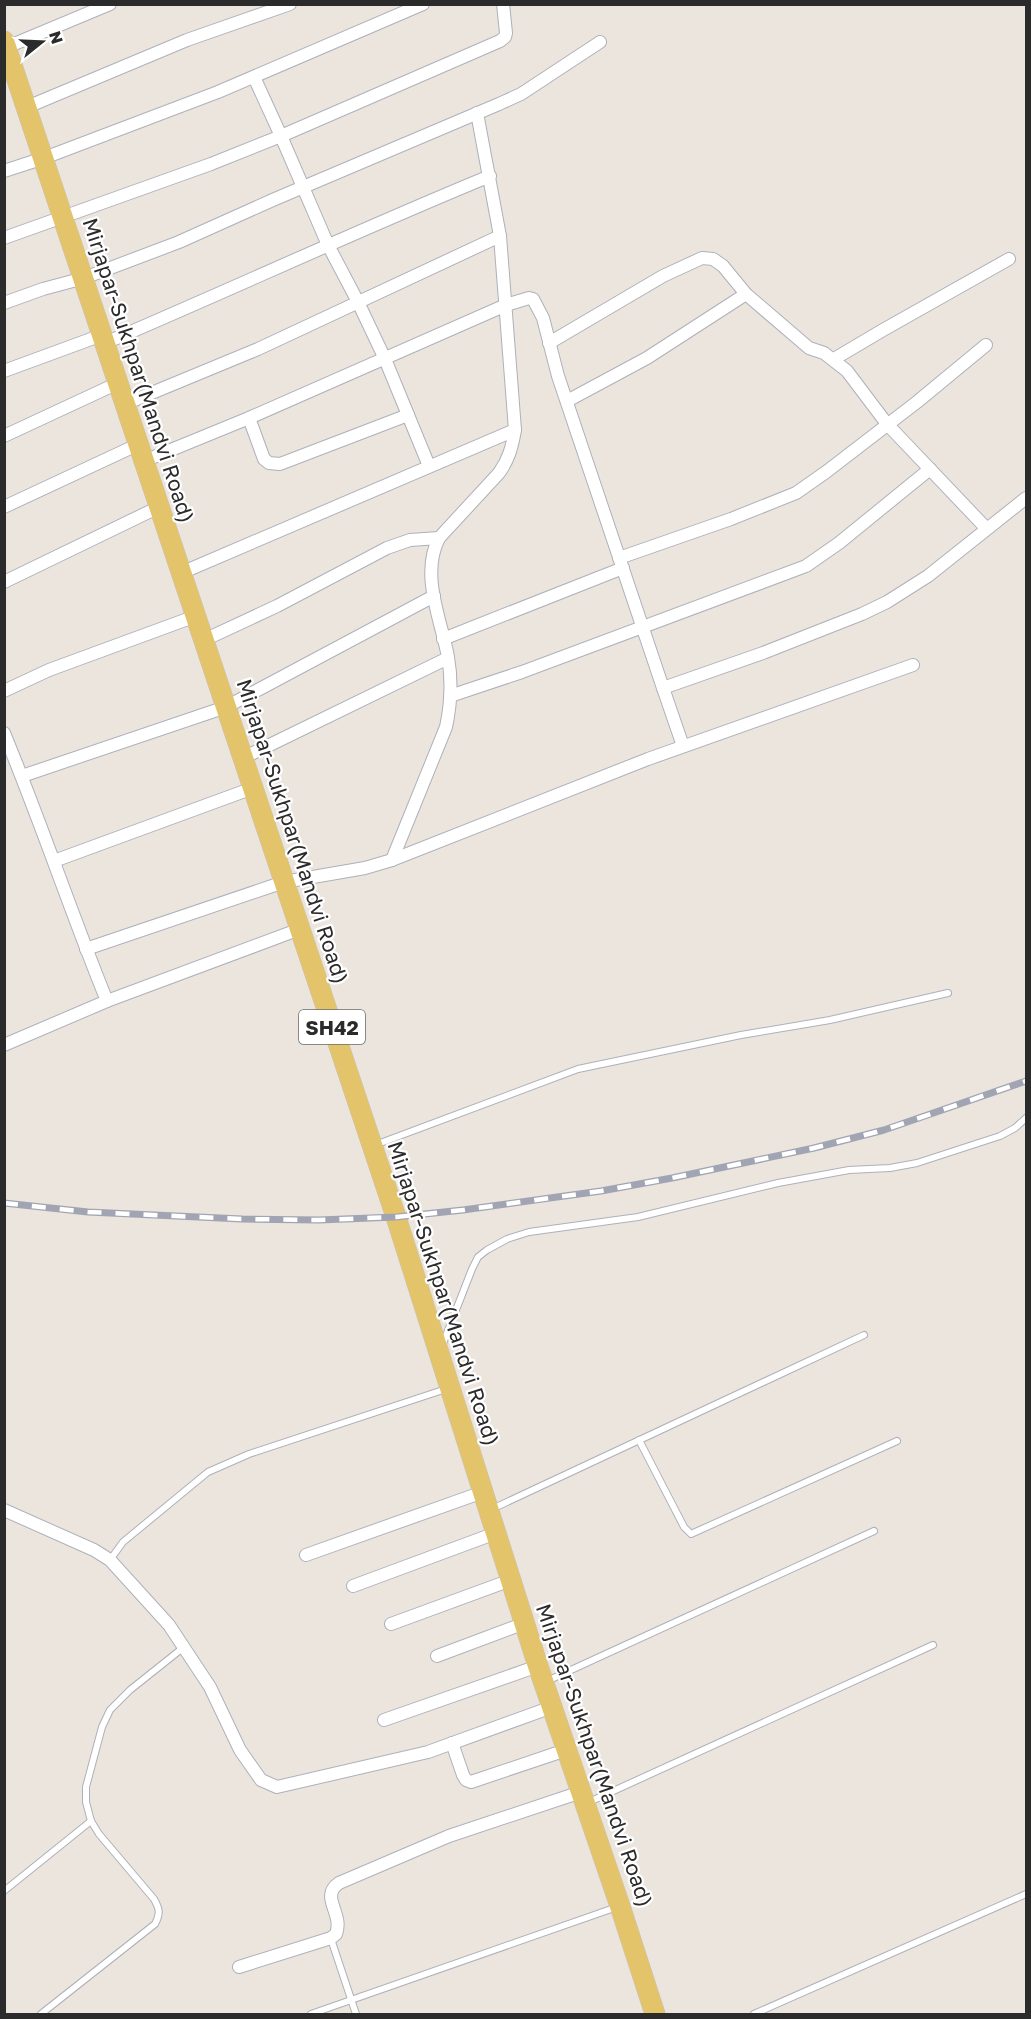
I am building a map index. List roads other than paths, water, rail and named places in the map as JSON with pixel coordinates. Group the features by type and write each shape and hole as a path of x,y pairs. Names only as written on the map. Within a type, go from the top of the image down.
{"main road":[{"name":"Mirjapar-Sukhpar(Mandvi Road)","path":"5,44 396,1217 541,1675 620,1906 653,2013"}],"street":[{"path":"5,44 110,4"},
{"path":"27,107 187,40 290,4"},
{"path":"4,171 44,158 254,77 423,4"},
{"path":"4,238 212,164 326,118 500,41 505,38 506,33 503,4"},
{"path":"4,303 84,278 179,242 303,186 477,113 521,93 600,42"},
{"path":"254,77 282,136 328,245 384,359 429,466"},
{"path":"392,860 446,727 451,706 448,658 434,596 433,549 439,538 507,462 512,450 515,430 501,236 477,113"},
{"path":"4,371 104,339 490,176"},
{"path":"125,404 258,349 501,236"},
{"path":"549,343 663,276 702,258 712,259 723,266 746,294 809,348 834,359 847,371 887,424 986,528"},
{"path":"834,359 1009,259"},
{"path":"567,401 647,358 746,294"},
{"path":"4,507 141,453 249,418 506,305 529,298 533,299 543,318 567,401 683,746"},
{"path":"443,639 621,563 796,493 986,345"},
{"path":"4,436 118,383"},
{"path":"249,418 264,459 269,463 280,464 408,414"},
{"path":"181,573 515,430"},
{"path":"450,696 522,672 806,566 839,543 930,469"},
{"path":"663,688 763,653 878,606 928,576 1026,498"},
{"path":"4,582 159,507"},
{"path":"204,640 277,606 387,548 410,540 439,538"},
{"path":"22,776 226,707 434,596"},
{"path":"4,691 48,670 196,616"},
{"path":"243,758 448,658"},
{"path":"86,949 284,882 365,868 392,860 683,746 913,665"},
{"path":"4,734 107,1002"},
{"path":"54,861 253,788"},
{"path":"4,1045 107,1002 300,929"},
{"path":"306,1555 486,1501"},
{"path":"4,1510 94,1550 110,1560 169,1625 210,1687 240,1750 261,1780 268,1785 277,1787 400,1759 552,1707"},
{"path":"353,1586 496,1533"},
{"path":"392,1624 511,1580"},
{"path":"437,1656 525,1623"},
{"path":"384,1720 541,1675"},
{"path":"452,1743 463,1775 471,1782 566,1750"},
{"path":"238,1967 331,1938 336,1934 339,1920 330,1894 333,1887 339,1883 449,1836 583,1798"}],"lane":[{"path":"372,1147 578,1069 741,1035 830,1020 948,993"},
{"path":"439,1354 478,1257 507,1239 529,1232 638,1217 778,1183 837,1172 917,1163 1000,1136 1015,1128 1026,1118"},
{"path":"486,1501 639,1440 864,1335"},
{"path":"110,1560 123,1542 208,1472 249,1454 450,1388"},
{"path":"639,1440 684,1527 691,1534 897,1441"},
{"path":"541,1675 874,1531"},
{"path":"583,1798 933,1645"},
{"path":"41,2014 155,1924 159,1917 159,1909 154,1899 99,1834 91,1821 86,1802 86,1788 102,1727 110,1710 130,1690 184,1647"},
{"path":"4,1891 91,1821"},
{"path":"754,2014 1026,1894"},
{"path":"310,2014 620,1906"},
{"path":"331,1938 356,2014"}],"railway":[{"path":"4,1203 88,1212 242,1219 319,1220 396,1217 463,1210 601,1191 814,1148 884,1130 1026,1081"}]}
